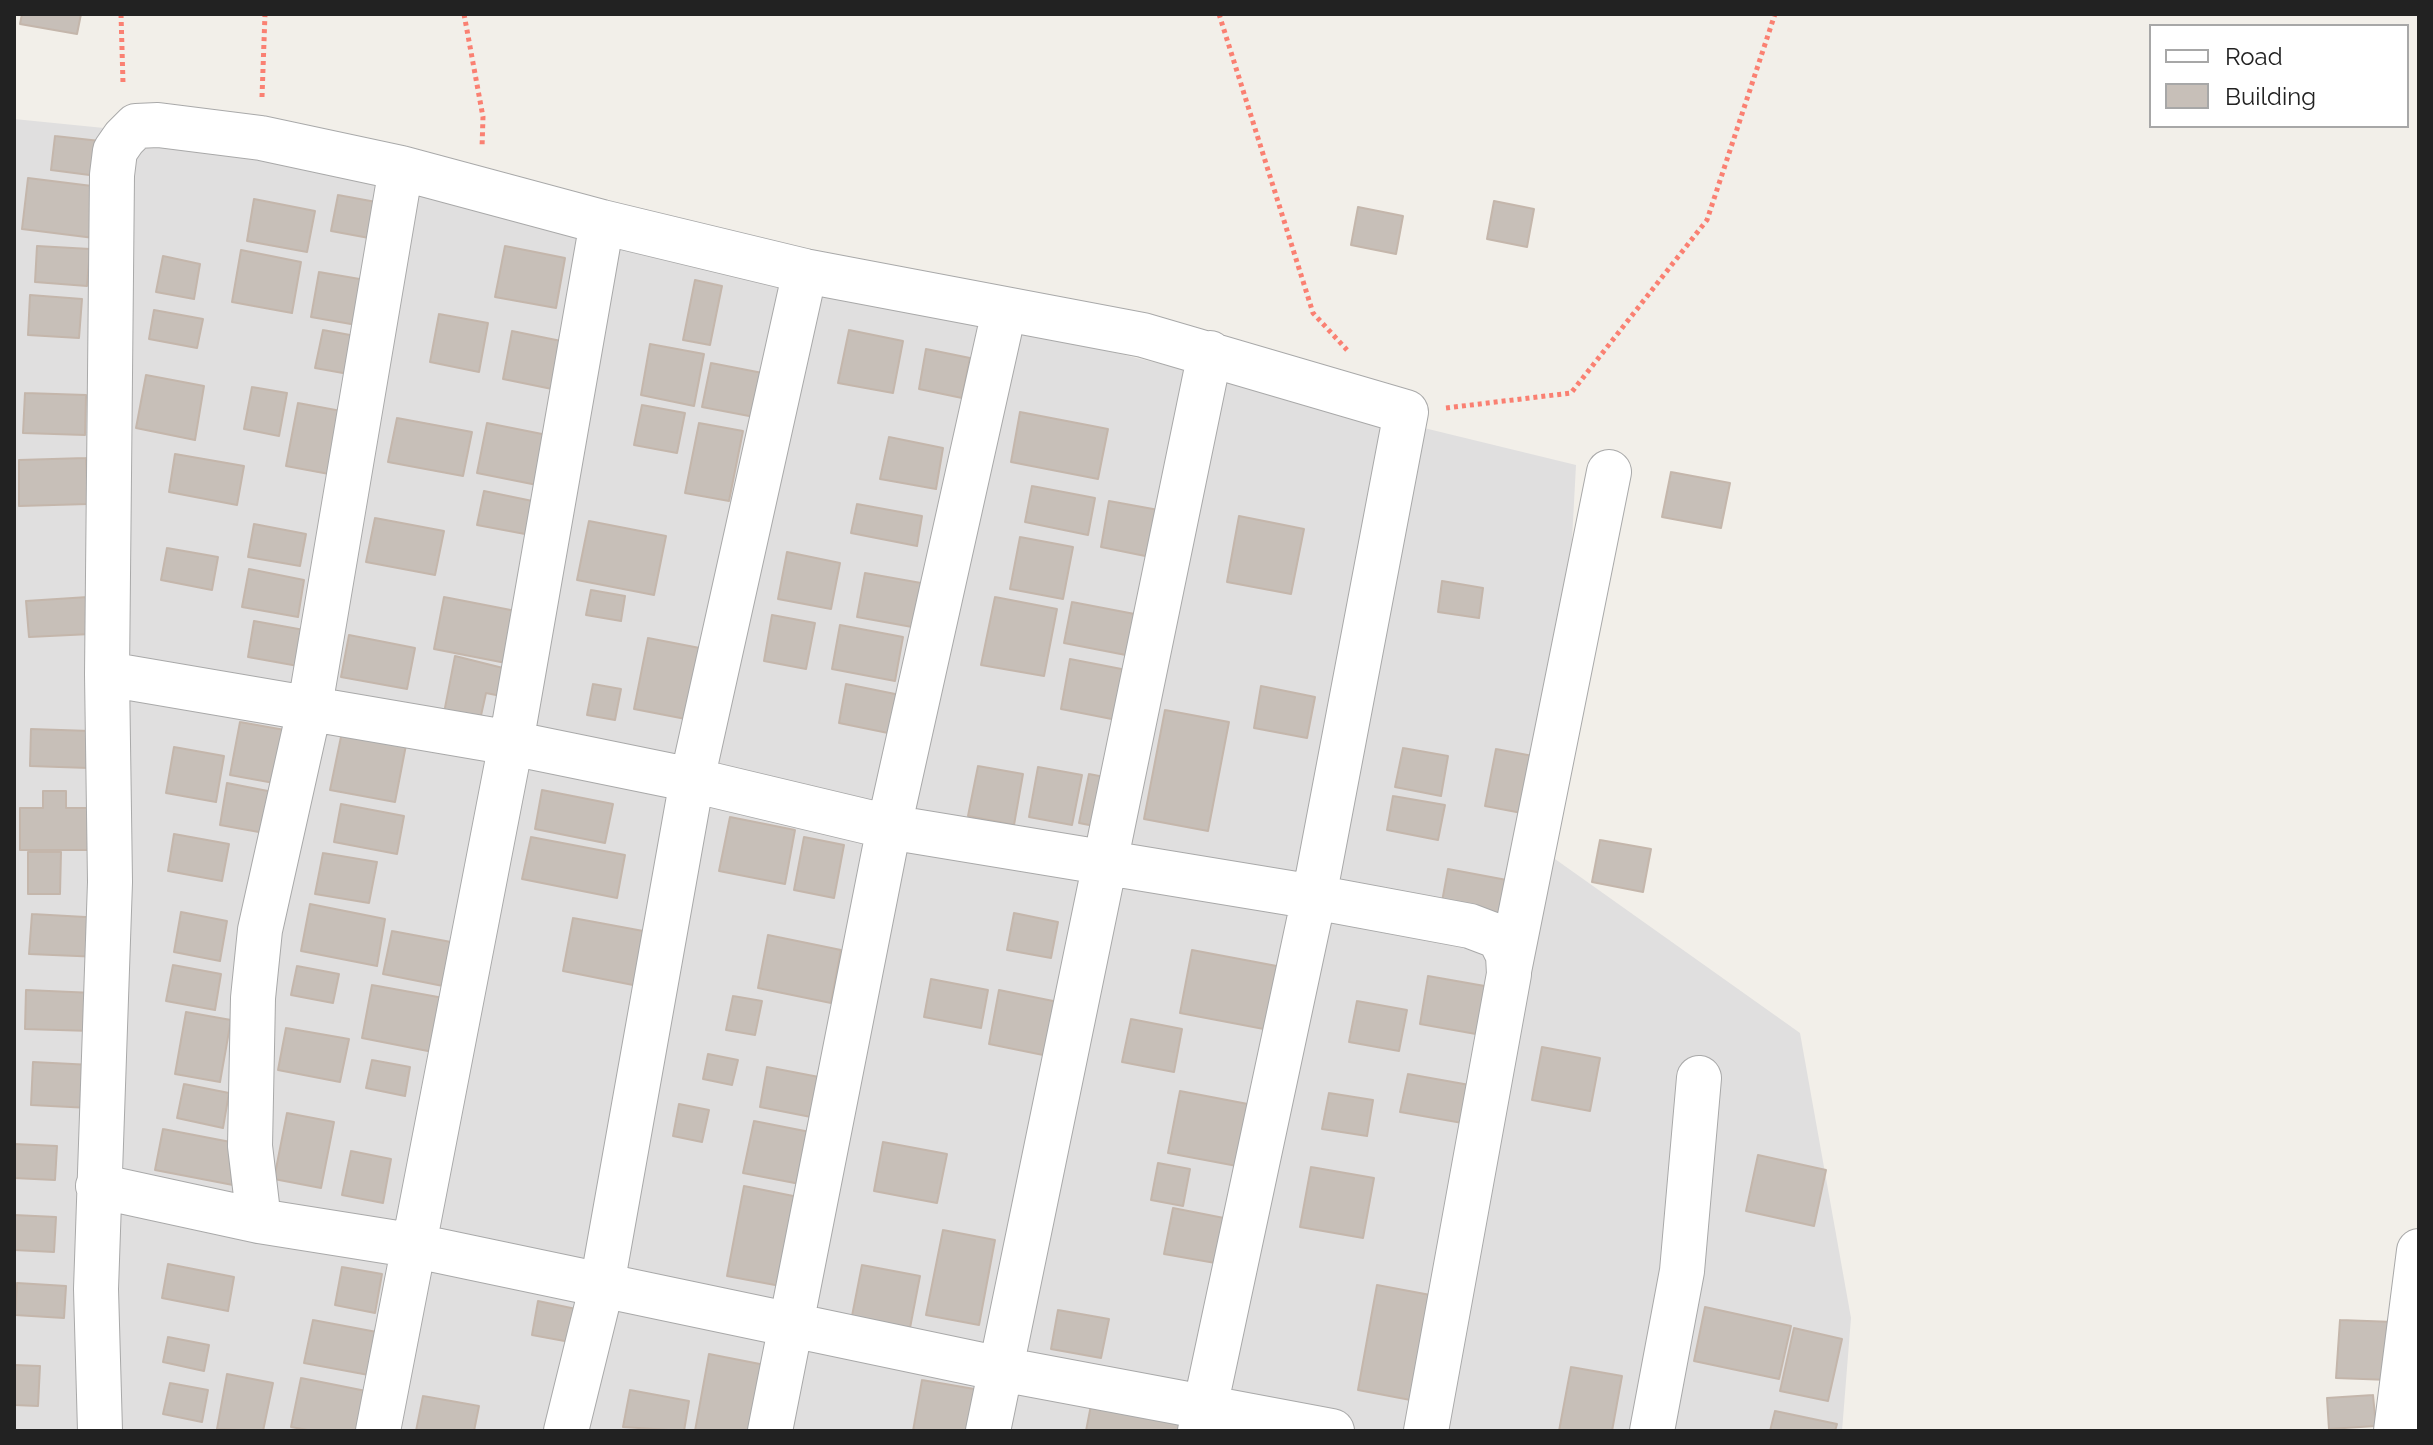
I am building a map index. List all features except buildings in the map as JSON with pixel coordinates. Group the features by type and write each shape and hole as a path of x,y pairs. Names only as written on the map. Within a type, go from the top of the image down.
{"street":[{"path":"100,1431 98,1186 110,882 107,674 115,151 136,126 158,125 261,138 401,168 602,222 805,271 1004,311 1068,319 1210,353 1406,412 1314,897 1202,1418"},
{"path":"259,1221 250,1146 253,998 260,930 310,706 401,168"},
{"path":"378,1431 511,743 602,222"},
{"path":"566,1431 602,1285 692,780 805,271"},
{"path":"770,1431 793,1327 889,827 1004,311"},
{"path":"988,1431 1210,353"},
{"path":"1426,1431 1509,974 1609,472"},
{"path":"107,674 310,706 511,743 692,780 889,827 1314,897 1489,930 1499,937 1508,955 1509,974"},
{"path":"1652,1431 1682,1271 1699,1078"},
{"path":"98,1186 259,1221 416,1246 602,1285 1001,1369 1202,1418 1332,1431"},
{"path":"2396,1431 2419,1251"}],"path":[{"path":"121,14 123,83"},
{"path":"261,138 265,14"},
{"path":"464,14 483,117 481,189"},
{"path":"1219,14 1313,313 1354,357"},
{"path":"1406,412 1571,393 1707,220 1775,14"}],"shaded area":[{"path":"14,119 254,143 1576,465 1555,859 1800,1033 1851,1318 1842,1431 14,1431"}]}
